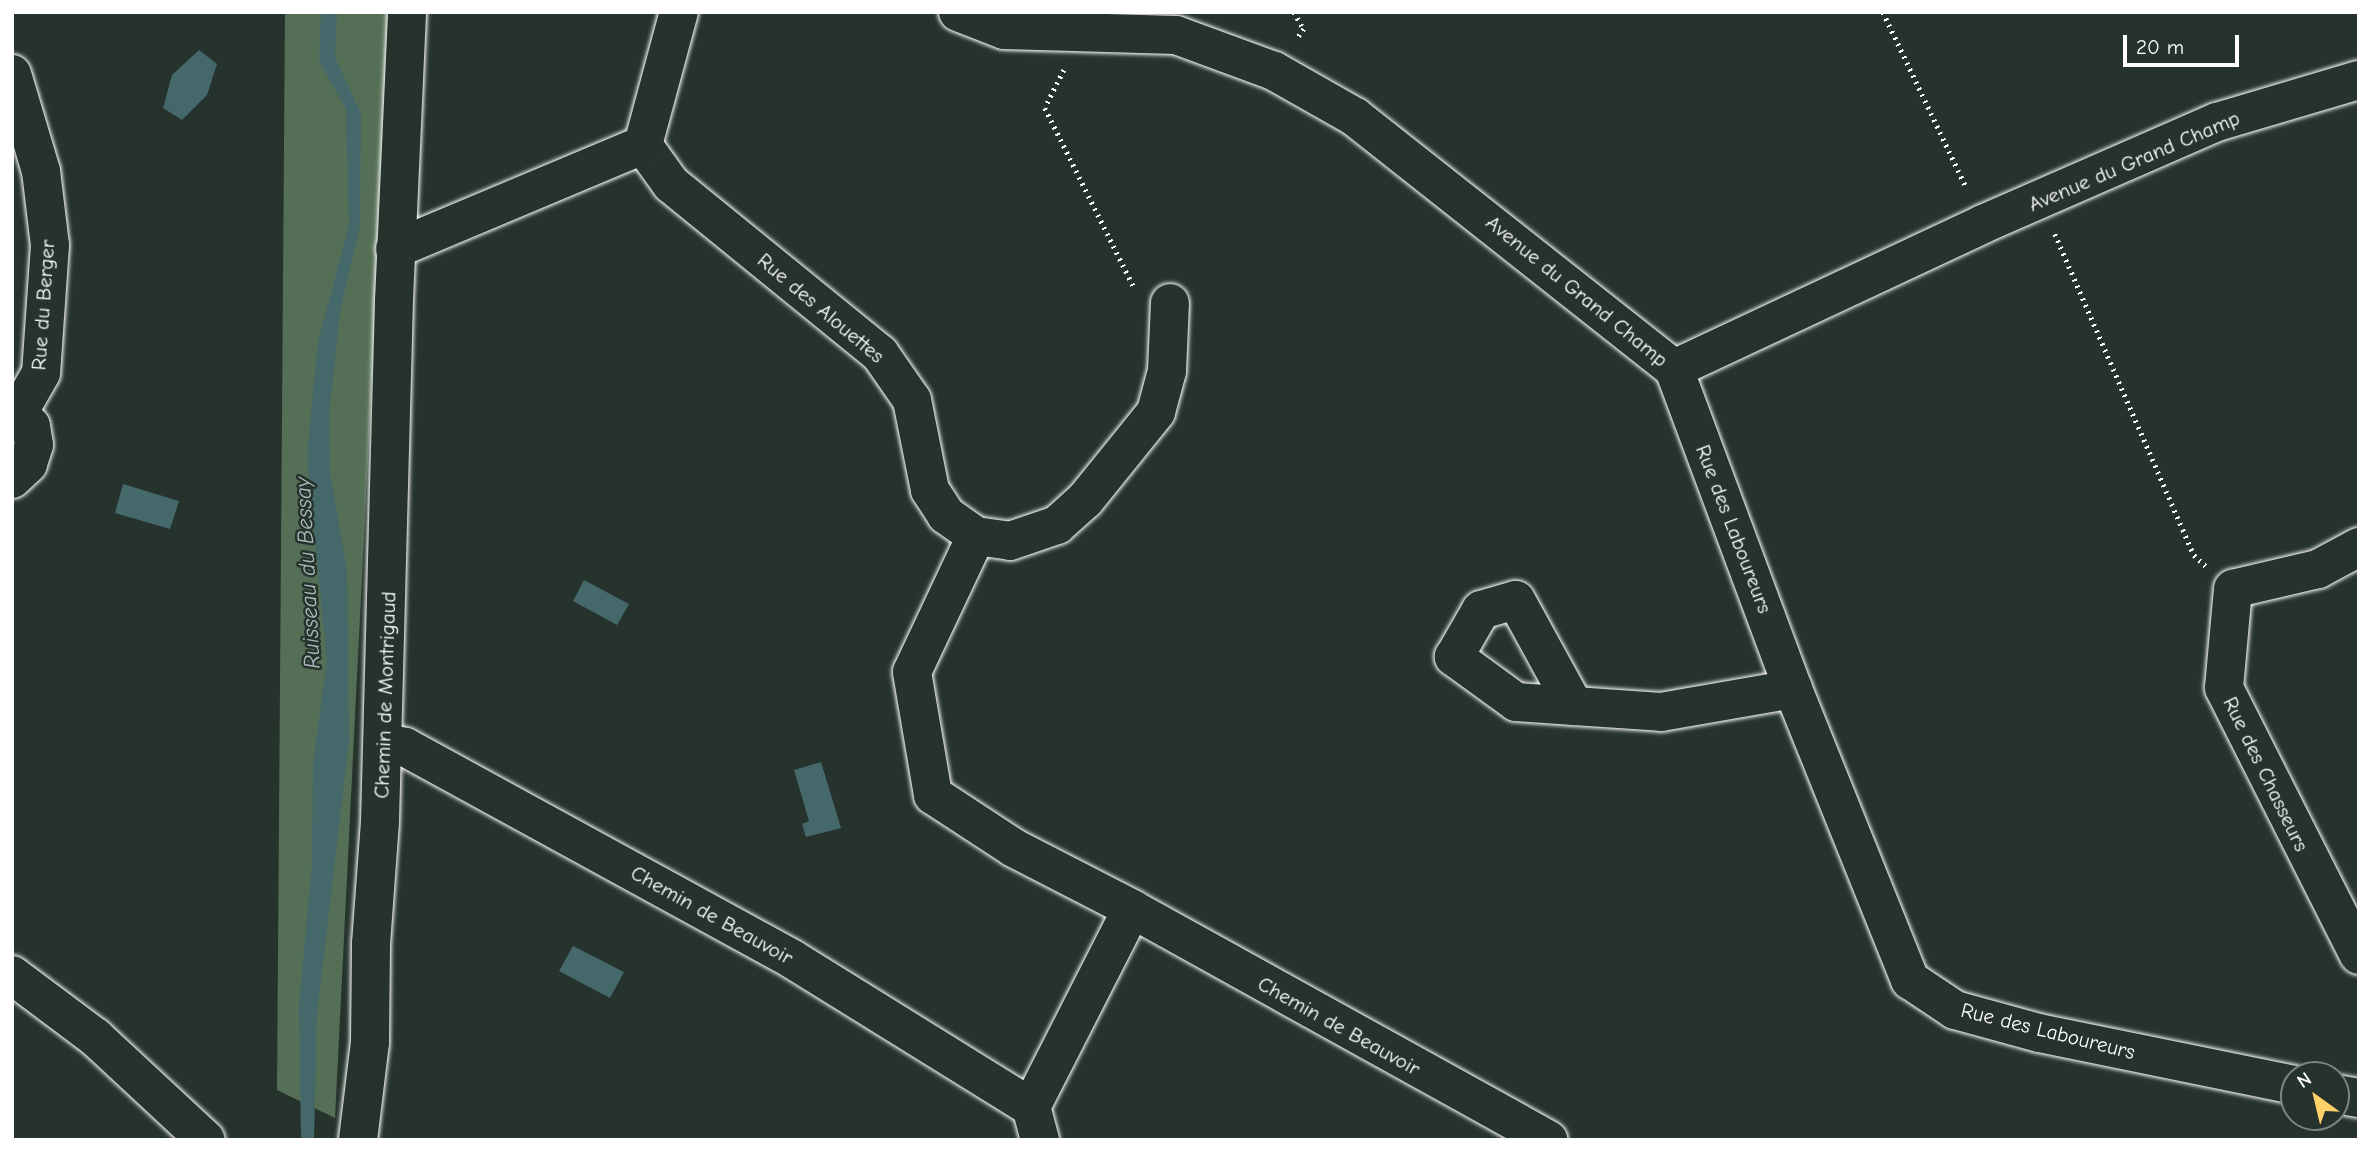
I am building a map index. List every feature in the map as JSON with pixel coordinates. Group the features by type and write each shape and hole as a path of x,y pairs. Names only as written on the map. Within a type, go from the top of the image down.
{"street":[{"name":"Chemin de Montrigaud","path":"358,1140 370,1042 371,944 383,743 396,248 407,12"},
{"path":"396,248 643,145 680,12"},
{"name":"Avenue du Grand Champ","path":"958,12 1004,30 1176,36 1274,71 1355,117 1674,369 1983,224 2217,122 2359,80"},
{"name":"Rue du Berger","path":"12,74 41,171 50,246 41,373 16,408 31,426 34,446 28,464 12,479"},
{"name":"Rue des Alouettes","path":"643,145 671,184 880,355 912,400 930,490 946,515 976,536 1010,541 1057,525 1085,500 1156,412 1167,371 1170,303"},
{"name":"Rue des Laboureurs","path":"1674,369 1793,689 1910,980 1955,1010 2027,1030 2280,1082"},
{"name":"Chemin de Beauvoir","path":"976,536 912,672 933,795 1014,848 1132,909 1548,1140"},
{"path":"2233,589 2318,569 2359,547"},
{"name":"Rue des Chasseurs","path":"2233,589 2224,688 2359,955"},
{"path":"1574,706 1661,712 1793,689"},
{"name":"Chemin de Beauvoir","path":"383,743 405,747 792,959 1036,1123 1132,909"},
{"path":"12,975 95,1037 206,1140"}],"path":[{"path":"1883,12 1983,224"},
{"path":"1063,74 1045,108 1137,292 1170,303"},
{"path":"2040,200 2194,555 2233,589"}],"green space":[{"path":"285,12 390,14 335,1118 277,1090"}],"water":[{"path":"321,12 337,12 335,57 361,114 360,225 340,312 329,415 330,472 347,570 349,741 317,1014 314,1140 301,1140 299,1006 312,864 313,764 327,660 307,456 318,342 349,225 346,109 319,61"},
{"path":"199,50 217,64 207,95 182,120 163,108 172,75"},
{"path":"123,484 179,501 170,529 115,513"},
{"path":"584,580 629,604 617,625 573,601"},
{"path":"821,762 841,828 806,837 802,824 809,821 794,770"},
{"path":"573,946 624,972 610,998 559,971"}],"water label":[{"name":"Ruisseau du Bessay","path":"308,573"}]}
